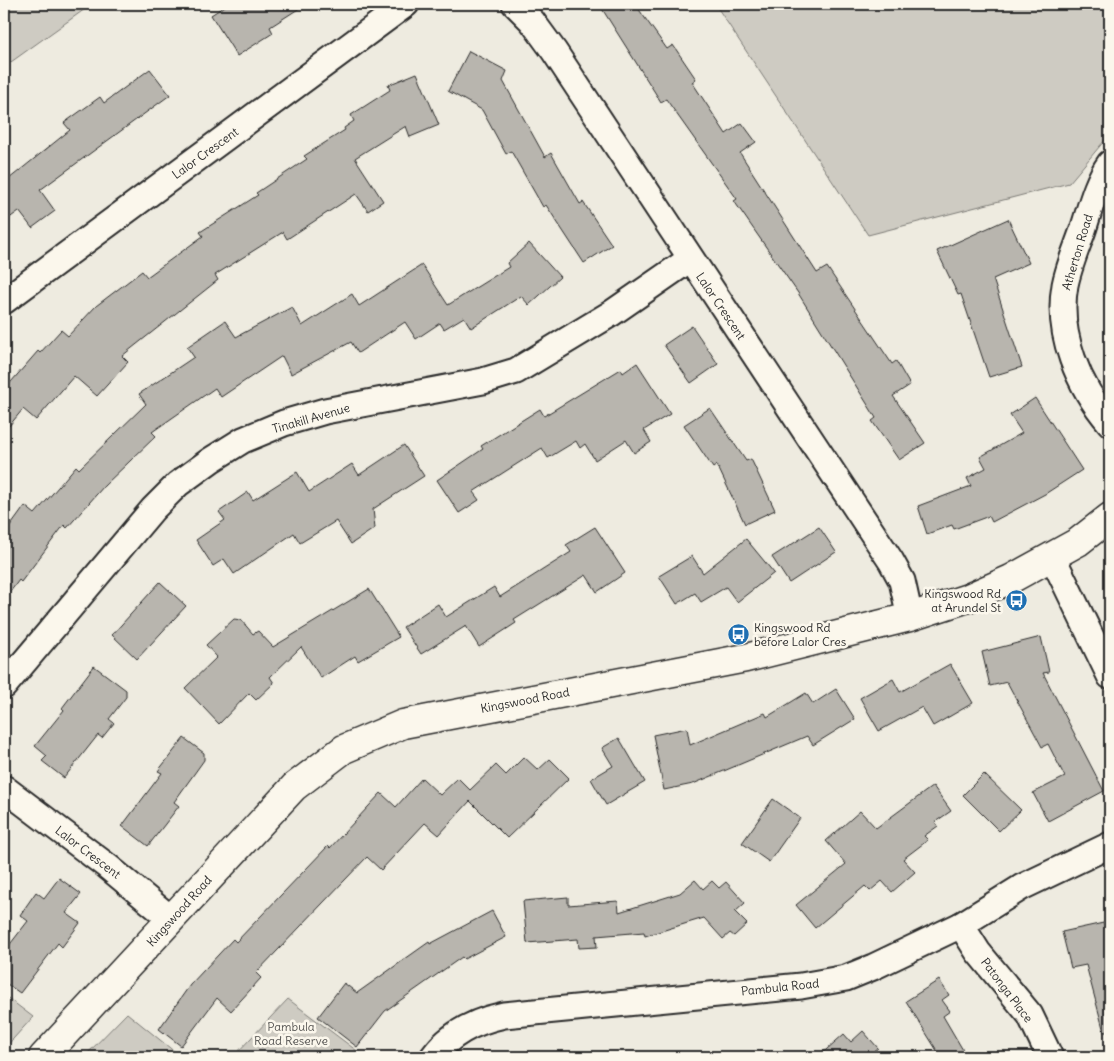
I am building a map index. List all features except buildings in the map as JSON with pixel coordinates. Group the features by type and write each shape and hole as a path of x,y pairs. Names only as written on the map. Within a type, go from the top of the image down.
{"street":[{"name":"Lalor Crescent","path":"4,302 406,4"},
{"name":"Lalor Crescent","path":"515,4 532,21 554,51 891,561 902,581 910,617"},
{"name":"Atherton Road","path":"1110,163 1094,196 1065,285 1064,319 1068,345 1078,372 1094,404 1110,423"},
{"name":"Tinakill Avenue","path":"4,686 153,509 178,484 244,440 284,423 325,411 483,381 516,371 612,313 690,259"},
{"name":"Kingswood Road","path":"43,1057 294,787 344,749 386,730 436,717 746,658 910,617 968,598 1011,579 1078,542 1110,518"},
{"path":"1052,556 1110,676"},
{"name":"Lalor Crescent","path":"4,788 107,866 171,919"},
{"name":"Pambula Road","path":"433,1057 438,1049 467,1026 481,1019 619,1003 801,986 846,978 961,925 1022,887 1110,845"},
{"name":"Patonga Place","path":"961,925 978,952 1030,1015 1050,1057"}],"green space":[{"path":"4,4 92,4 4,67"},
{"path":"715,4 1110,4 1110,134 1069,183 868,235"},
{"path":"4,995 33,1017 4,1049"},
{"name":"Pambula Road Reserve","path":"288,999 365,1057 233,1057"},
{"path":"127,1013 181,1057 84,1057"}],"place":[{"name":"Kingswood Rd at Arundel St","path":"1017,600"},
{"name":"Kingswood Rd before Lalor Cres","path":"738,634"}]}
